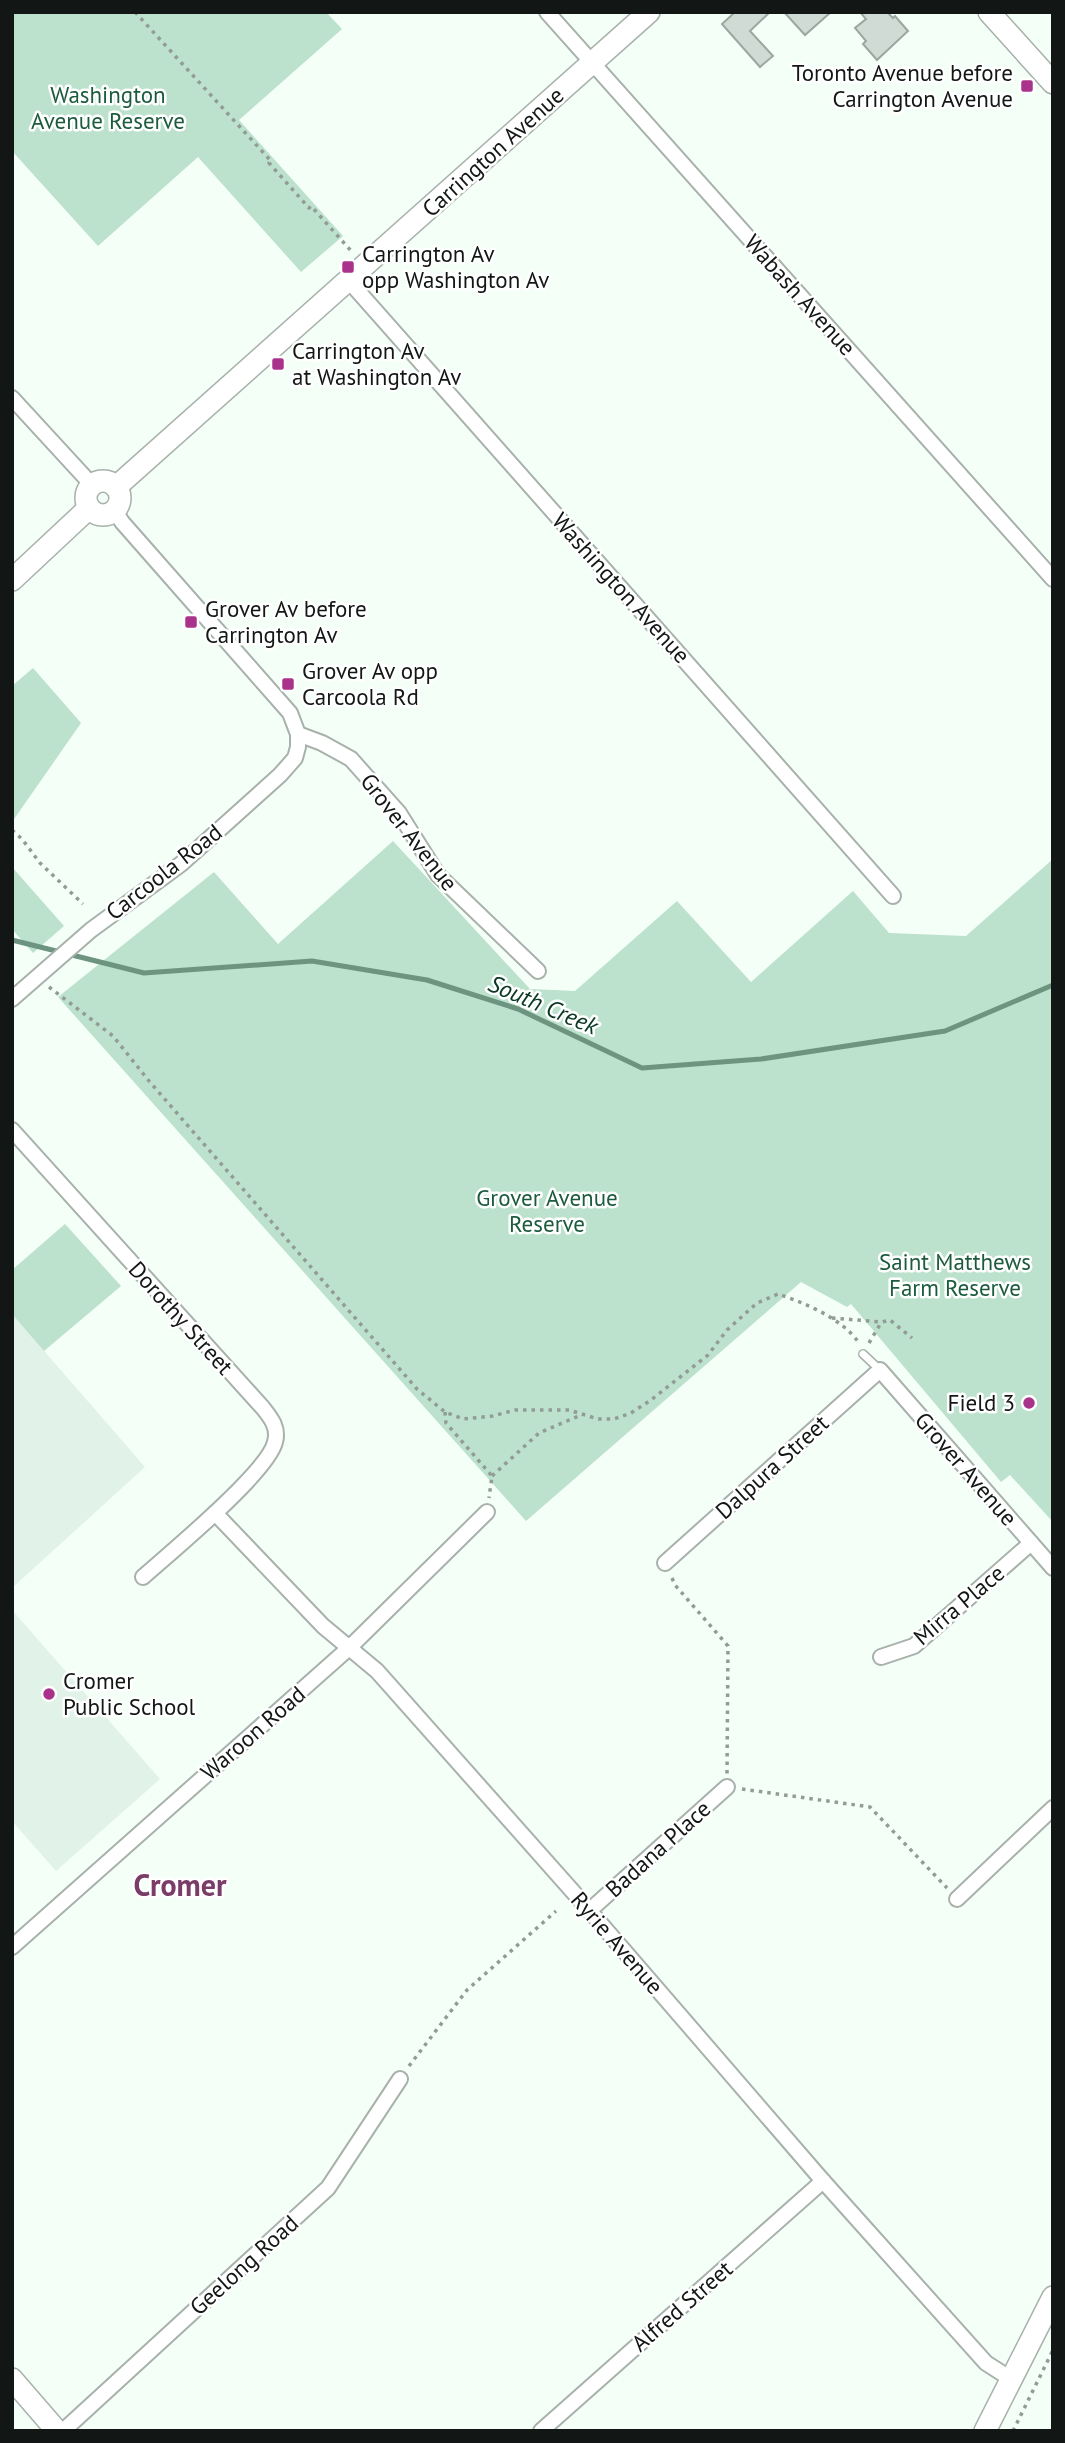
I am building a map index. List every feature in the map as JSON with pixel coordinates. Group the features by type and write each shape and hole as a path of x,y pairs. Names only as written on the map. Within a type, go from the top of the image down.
{"street":[{"name":"Wabash Avenue","path":"547,12 1053,579"},
{"name":"Carrington Avenue","path":"116,486 649,12"},
{"path":"989,12 1053,83"},
{"name":"Washington Avenue","path":"349,281 893,896"},
{"path":"12,398 92,485"},
{"path":"102,481 116,486 121,496 119,507 104,516 89,508 86,494 92,485 102,481"},
{"path":"12,580 89,508"},
{"path":"115,511 290,713 298,734"},
{"name":"Carcoola Road","path":"12,999 91,930 181,864 280,775 295,758 298,734"},
{"name":"Grover Avenue","path":"298,734 351,759 399,813 438,875 538,971"},
{"name":"Dorothy Street","path":"12,1130 275,1424 275,1442 266,1457 215,1513"},
{"name":"Grover Avenue","path":"880,1370 1053,1568"},
{"name":"Dalpura Street","path":"665,1563 880,1370"},
{"name":"Waroon Road","path":"12,1947 349,1648 487,1512"},
{"path":"143,1577 215,1513"},
{"name":"Ryrie Avenue","path":"215,1513 323,1626 377,1671 823,2181 986,2363 1011,2379"},
{"name":"Mirra Place","path":"881,1657 914,1646 1031,1543"},
{"name":"Badana Place","path":"589,1911 727,1787"},
{"path":"957,1899 1053,1808"},
{"name":"Geelong Road","path":"63,2431 328,2188 400,2079"},
{"name":"Alfred Street","path":"541,2431 823,2181"},
{"path":"985,2431 1053,2297"},
{"path":"12,2379 57,2431"}],"lane":[{"path":"863,1354 880,1370"}],"path":[{"path":"135,12 271,161 269,163 309,208 311,205 354,254"},
{"path":"12,831 22,839 40,863 83,904"},
{"path":"49,987 113,1036 149,1082 417,1389 445,1412 463,1419 493,1416 515,1410 569,1410 598,1419 614,1419 631,1413 708,1355 727,1330 757,1303 778,1294 803,1302 830,1318 858,1340 863,1354"},
{"path":"830,1318 882,1322 890,1320 912,1338"},
{"path":"863,1354 882,1322"},
{"path":"445,1412 446,1423 492,1476"},
{"path":"487,1512 492,1476 539,1433 586,1414"},
{"path":"665,1563 675,1585 728,1646 727,1787 870,1807 957,1899"},
{"path":"400,2079 467,1990 556,1911"},
{"path":"1013,2431 1053,2350"}],"shaded area":[{"path":"12,1314 145,1467 12,1588"},
{"name":"Cromer Public School","path":"12,1610 160,1779 56,1871 12,1821"}],"green space":[{"name":"Washington Avenue Reserve","path":"12,12 326,12 342,29 239,120 343,236 301,272 198,157 98,246 12,151"},
{"path":"33,668 81,723 12,822 12,686"},
{"name":"Grover Avenue Reserve","path":"393,841 530,989 575,991 677,901 751,982 853,891 889,933 966,936 1053,859 1053,1522 1010,1475 1001,1482 851,1304 847,1307 801,1282 526,1521 58,997 214,872 278,944"},
{"path":"12,867 64,926 33,953 12,929"},
{"path":"65,1224 121,1286 44,1351 12,1314 12,1270"}],"building":[{"path":"735,12 770,12 750,31 773,56 760,67 722,24"},
{"path":"784,12 831,12 805,35"},
{"path":"860,12 887,12 893,18 895,16 908,31 877,60 863,44 866,41 855,28 866,19"}],"waterway":[{"name":"South Creek","path":"12,940 144,973 312,961 427,980 518,1009 642,1068 761,1059 945,1031 1053,985"}],"place":[{"name":"Toronto Avenue before Carrington Avenue","path":"1027,86"},
{"name":"Carrington Av opp Washington Av","path":"348,267"},
{"name":"Carrington Av at Washington Av","path":"278,364"},
{"name":"Grover Av before Carrington Av","path":"191,622"},
{"name":"Grover Av opp Carcoola Rd","path":"288,684"},
{"name":"Field 3","path":"1029,1403"},
{"name":"Cromer Public School","path":"49,1694"}],"district":[{"name":"Cromer","path":"180,1886"}],"park label":[{"name":"Saint Matthews Farm Reserve","path":"955,1275"}]}
